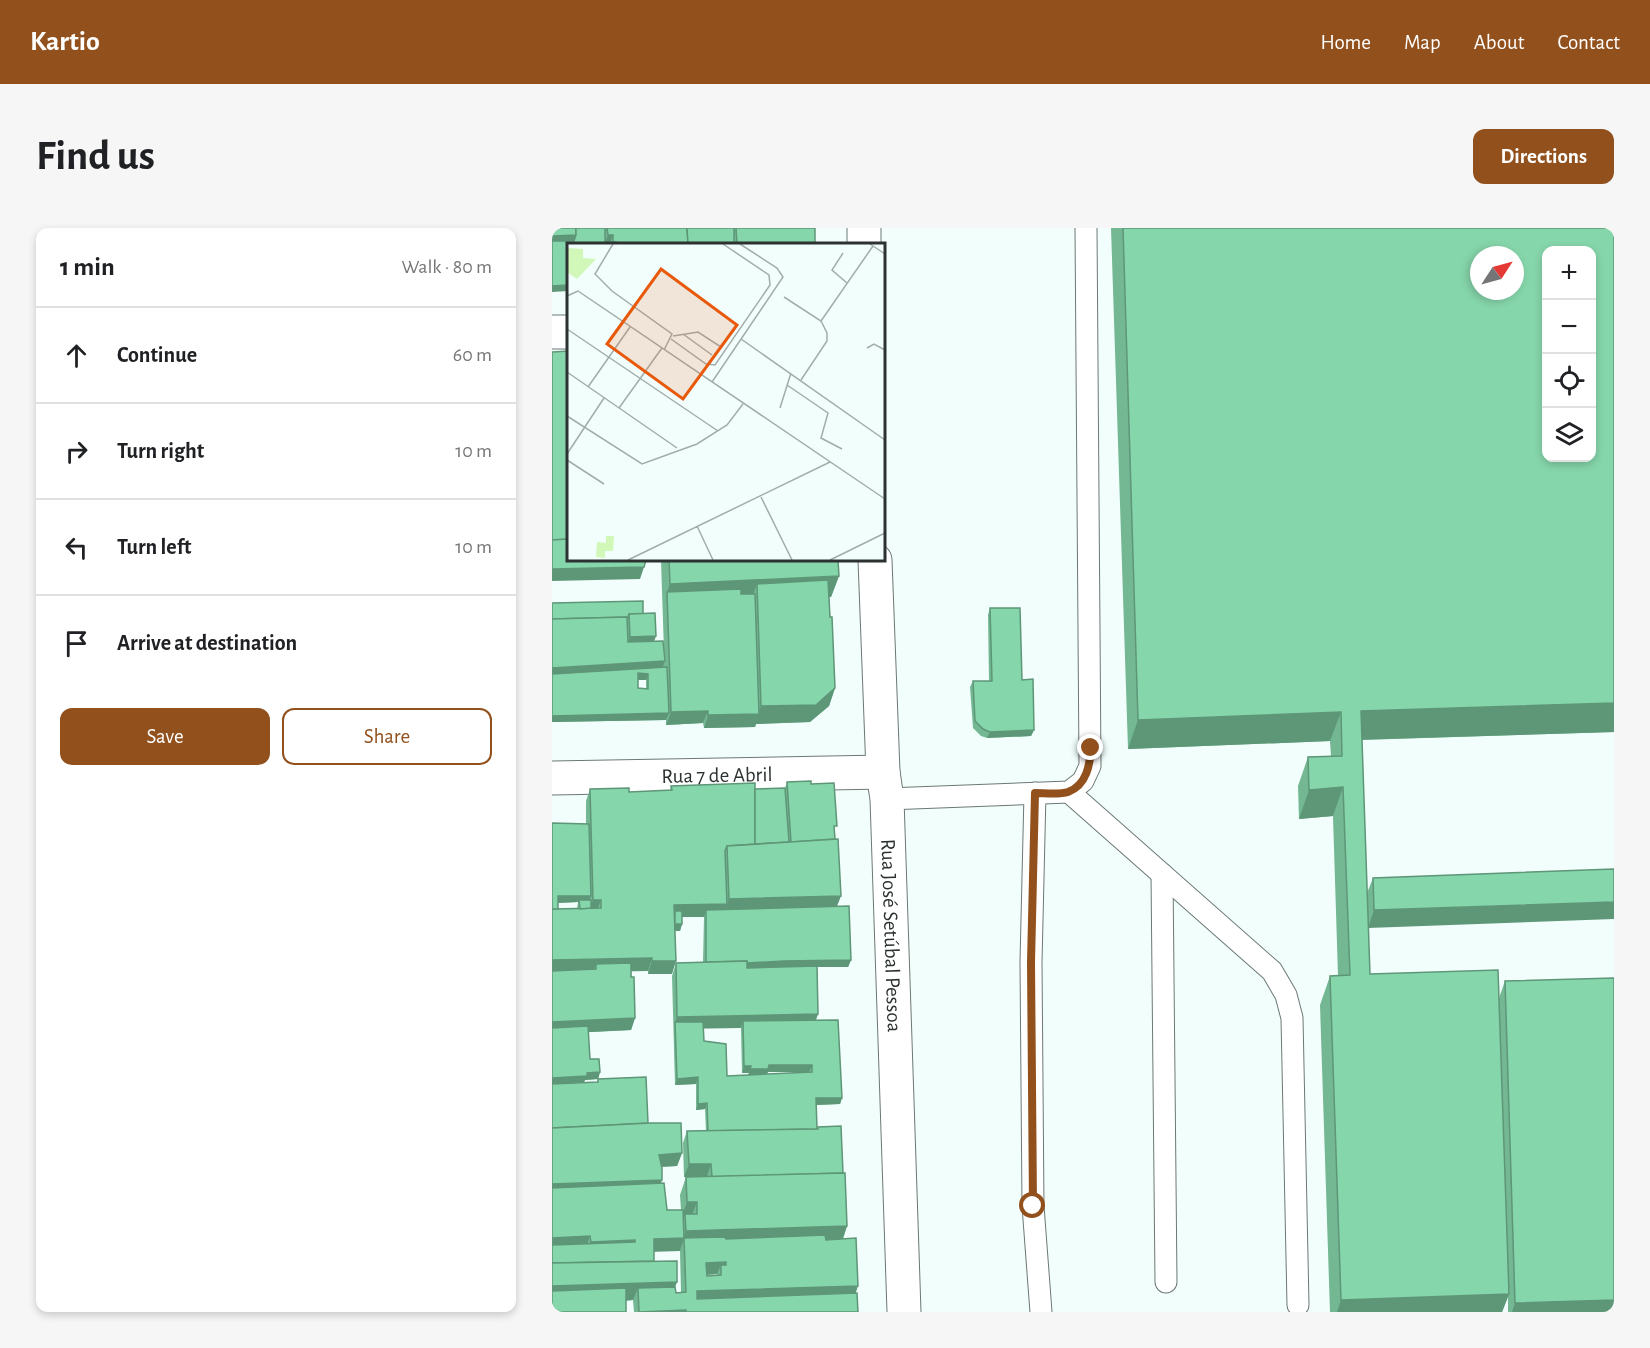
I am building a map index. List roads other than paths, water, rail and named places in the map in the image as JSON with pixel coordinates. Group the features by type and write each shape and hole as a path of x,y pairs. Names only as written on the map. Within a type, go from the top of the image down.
{"street":[{"name":"Rua José Setúbal Pessoa","path":"875,561 904,1312"},
{"name":"Rua 7 de Abril","path":"552,778 885,786"}],"lane":[{"path":"885,786 1035,793 1069,792 1083,781 1090,765 1086,228"},
{"path":"1069,792 1272,971 1286,995 1292,1018 1298,1305"},
{"path":"1035,793 1031,962 1033,1184 1041,1312"},
{"path":"1162,874 1166,1282"}]}
